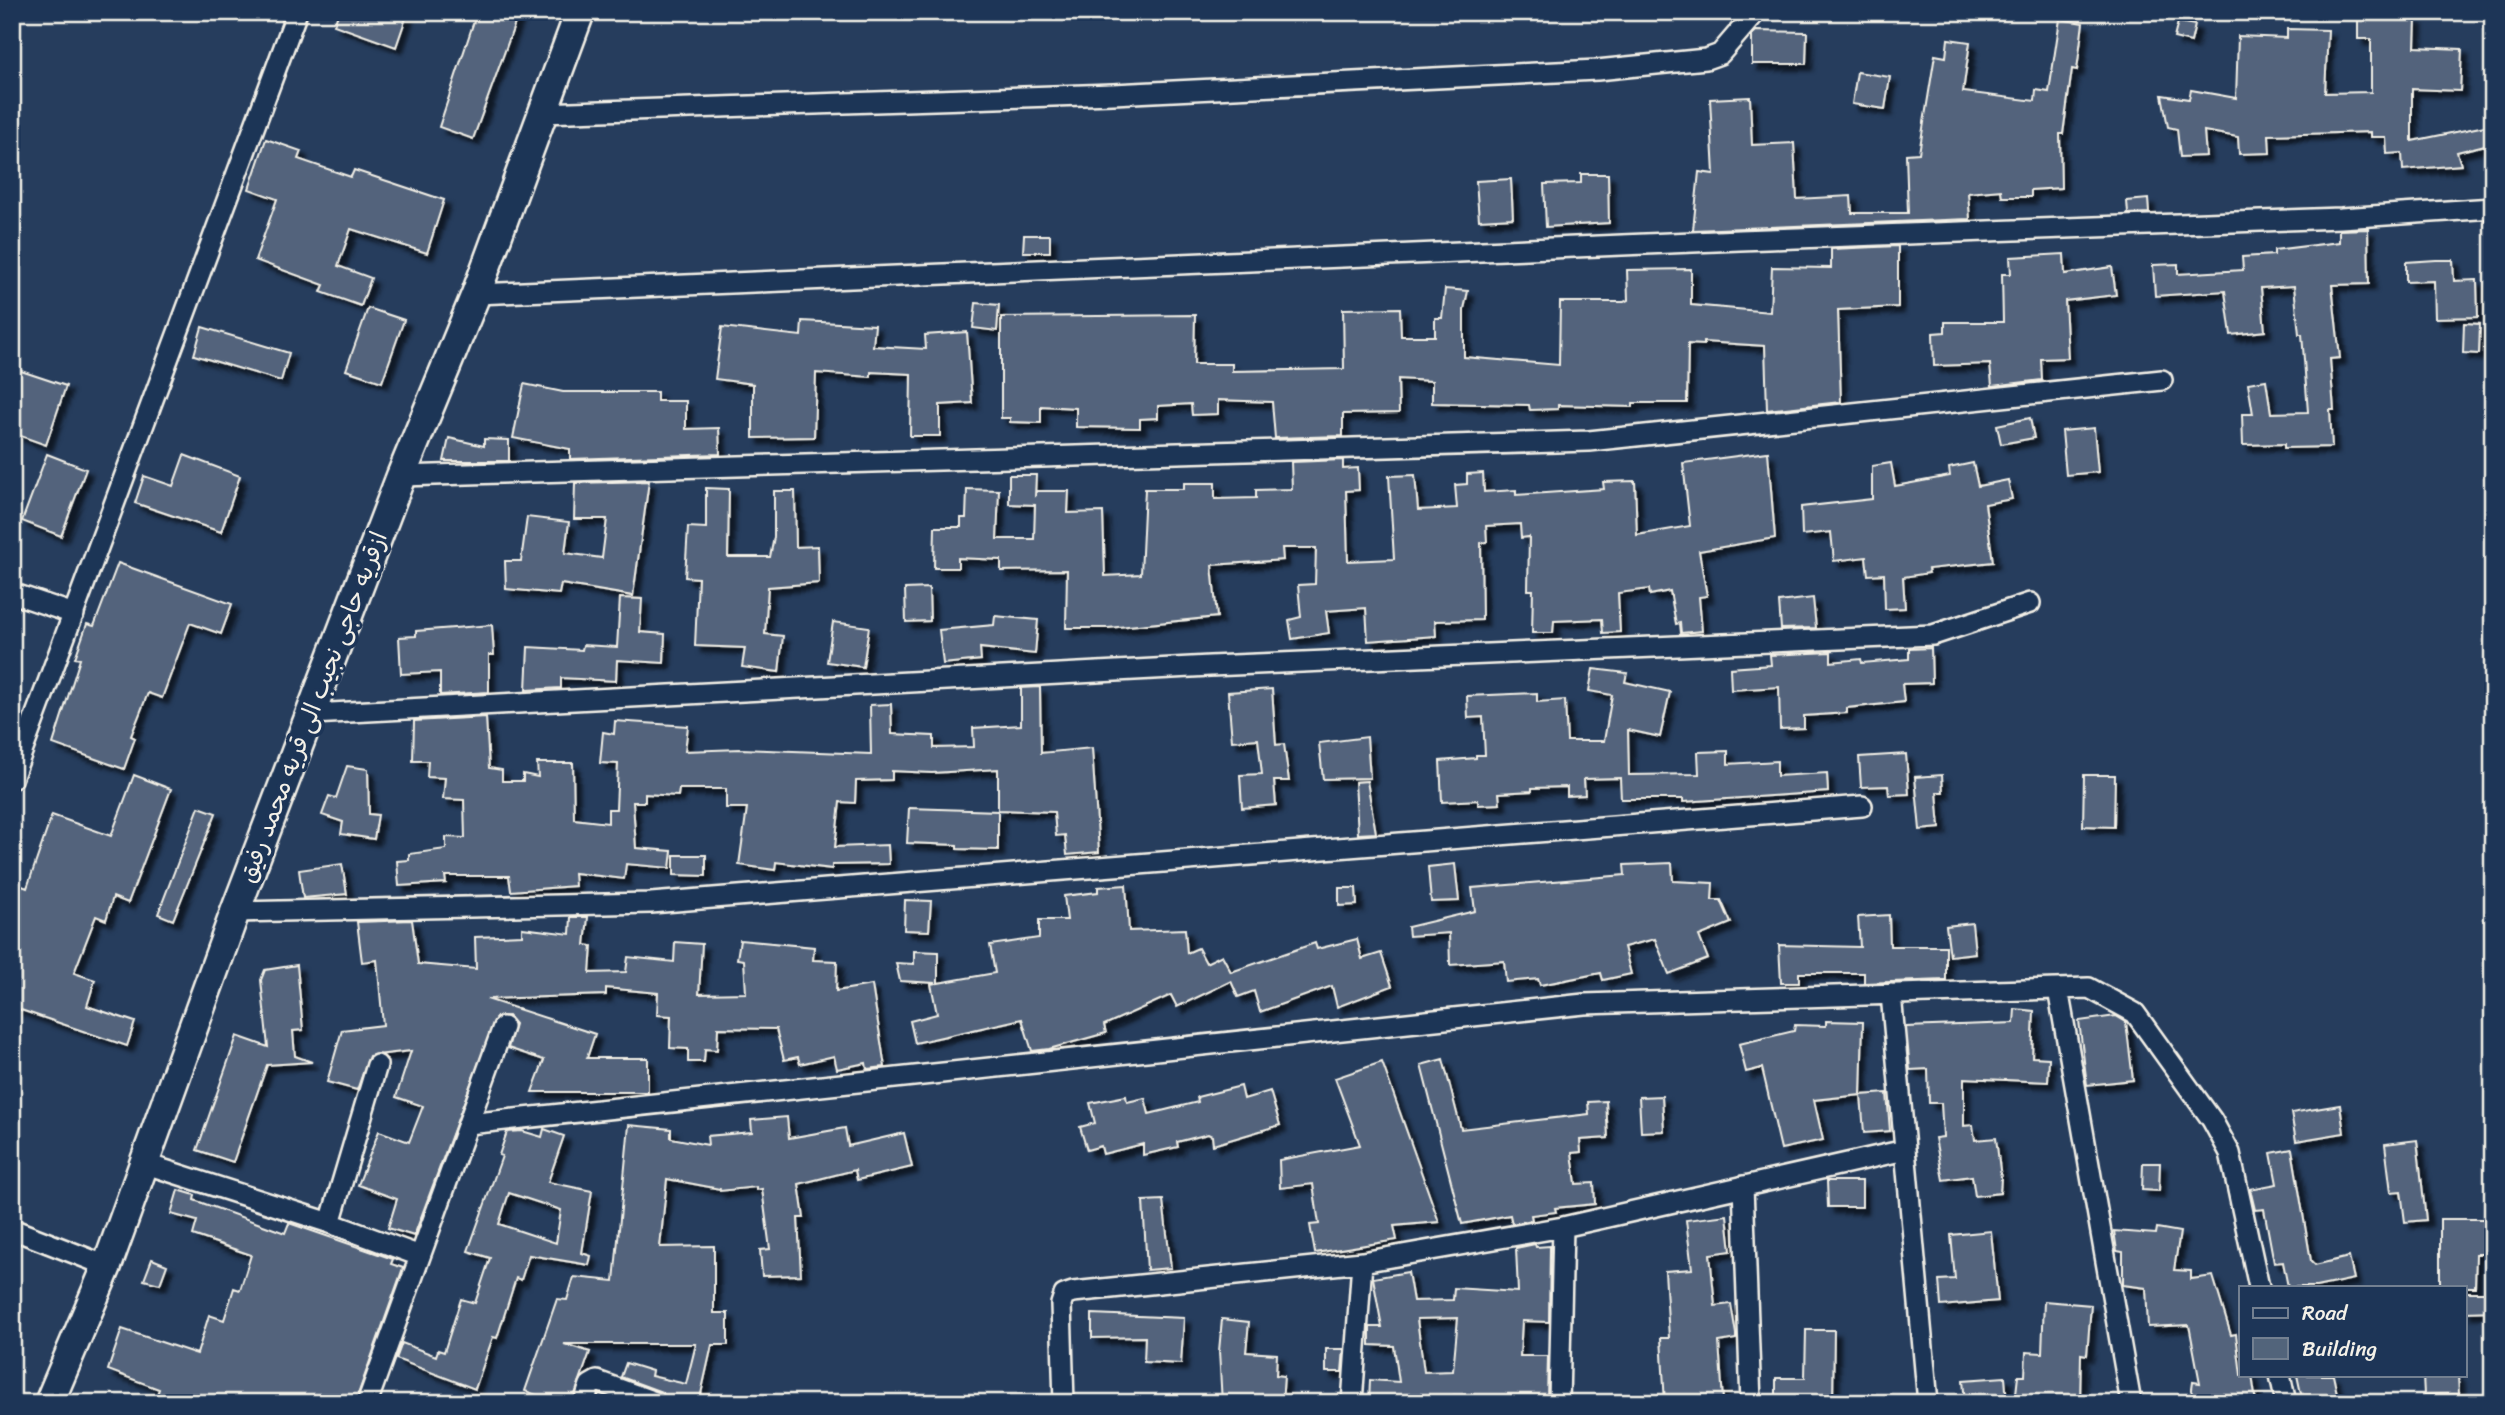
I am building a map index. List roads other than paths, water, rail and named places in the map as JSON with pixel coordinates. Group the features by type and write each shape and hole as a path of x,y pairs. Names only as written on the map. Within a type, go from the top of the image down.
{"street":[{"path":"12,779 297,12"},
{"name":"ازقریه حاجی نجیب الی قریه محمد رفیق","path":"49,1403 107,1266 235,912 401,476 476,294 580,12"},
{"path":"542,113 1113,94 1597,70 1706,60 1720,54 1756,12"},
{"path":"476,294 2341,218 2493,208"},
{"path":"401,476 1589,441 2162,380"},
{"path":"12,593 74,614"},
{"path":"312,714 1210,666 1933,635 2030,603"},
{"path":"235,912 651,903 1862,806"},
{"path":"468,1124 1584,1004 2089,988 2135,1013 2180,1073 2230,1153 2259,1286"},
{"path":"2058,989 2131,1403"},
{"path":"1891,994 1928,1403"},
{"path":"367,1403 503,1027"},
{"path":"330,1223 377,1065"},
{"path":"1063,1403 1061,1304 1064,1296 1073,1292 1362,1262 1563,1227 1905,1150"},
{"path":"143,1164 330,1223 420,1256"},
{"path":"1743,1186 1751,1403"},
{"path":"1559,1403 1563,1227"},
{"path":"12,1229 107,1266"},
{"path":"1352,1403 1362,1262"},
{"path":"2280,1376 2286,1403"},
{"path":"584,1403 590,1385 597,1381 657,1403"}]}
